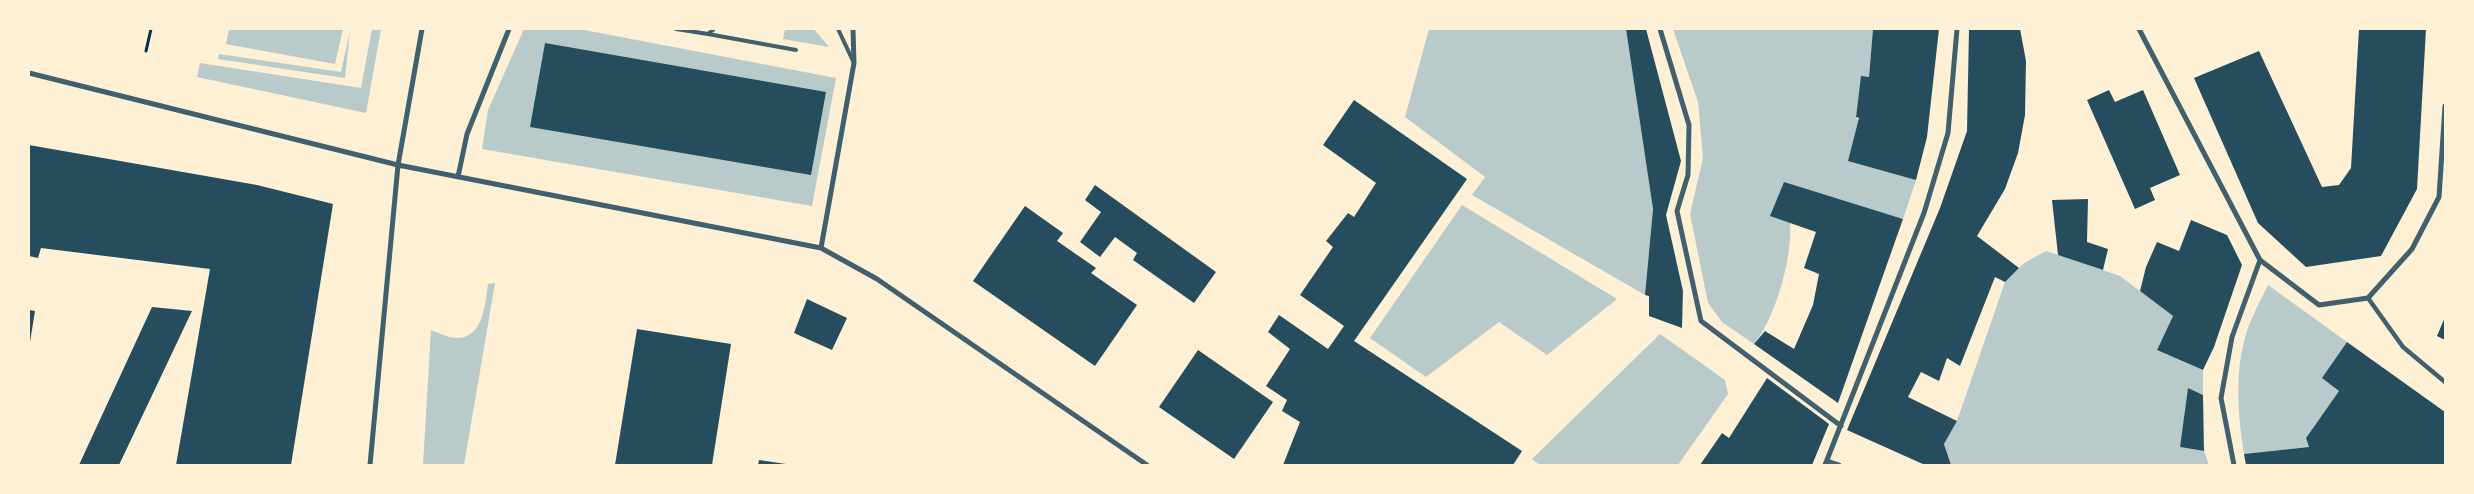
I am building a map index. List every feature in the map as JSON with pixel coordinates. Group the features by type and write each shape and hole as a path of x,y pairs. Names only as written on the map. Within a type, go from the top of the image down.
{"street":[{"path":"370,465 398,165 422,29"},
{"path":"458,177 467,134 509,29"},
{"path":"821,248 854,63 853,29"},
{"path":"1660,29 1689,126 1688,175 1677,211 1701,321 1841,426"},
{"path":"1839,465 1826,463 1938,172 1948,133 1957,29"},
{"path":"2138,29 2260,260 2319,305 2368,298 2412,249 2439,197 2445,106"},
{"path":"29,73 398,165 821,248 877,278 1147,465"},
{"path":"2234,465 2221,398 2232,336 2260,260"},
{"path":"2368,298 2407,351 2445,382"}],"lane":[{"path":"676,29 796,50"},
{"path":"708,34 714,29"},
{"path":"838,29 854,63"}],"path":[{"path":"146,51 151,29"}],"shaded area":[{"path":"229,29 343,29 335,64 226,44"},
{"path":"372,29 381,29 366,113 197,77 200,63 361,88"},
{"path":"524,29 579,29 836,78 812,206 482,149 488,110"},
{"path":"785,29 814,29 829,47 783,39"},
{"path":"1429,29 1626,29 1653,209 1645,295 1472,195 1485,177 1405,117"},
{"path":"1673,29 1873,29 1869,77 1861,77 1856,117 1916,180 1903,219 1784,183 1790,221 1789,251 1786,268 1776,302 1762,332 1754,344 1722,322 1708,303 1690,214 1703,158 1698,102"},
{"path":"350,31 345,78 218,59 219,54 341,72"},
{"path":"1462,205 1617,299 1547,355 1499,322 1426,377 1370,338"},
{"path":"2046,251 2120,276 2173,316 2157,350 2203,370 2203,395 2188,389 2180,447 2204,451 2209,465 1951,465 1944,444 1957,421 2005,282 2024,263"},
{"path":"495,283 464,465 423,465 431,330 444,336 455,338 467,336 473,332 482,318 488,284"},
{"path":"2268,285 2347,342 2323,378 2339,391 2306,438 2309,447 2244,454 2238,392 2240,361 2249,325"},
{"path":"1660,334 1725,380 1728,394 1678,465 1540,465 1532,459"}],"building":[{"path":"1626,29 1646,29 1681,161 1666,215 1683,291 1682,328 1649,316 1649,296 1645,295 1653,209"},
{"path":"1873,29 1939,29 1927,137 1916,180 1848,161 1859,118 1856,117 1861,76 1869,77"},
{"path":"1969,29 2020,29 2026,61 2025,115 2018,153 2005,189 1977,236 2019,268 2005,282 1995,277 1960,366 1947,358 1939,381 1921,372 1908,397 1957,421 1944,444 1951,465 1925,465 1847,430 1940,208 1967,131"},
{"path":"2359,29 2426,29 2417,189 2381,256 2306,267 2258,223 2194,78 2259,51 2322,187 2339,185 2351,168"},
{"path":"545,43 826,92 811,175 530,127"},
{"path":"2109,90 2115,102 2143,90 2180,175 2150,188 2155,200 2135,209 2087,100"},
{"path":"1354,100 1467,179 1354,341 1522,451 1513,465 1283,465 1300,422 1282,411 1287,400 1266,386 1290,349 1268,332 1279,315 1328,349 1344,326 1300,295 1333,247 1326,241 1348,213 1354,217 1376,183 1323,145"},
{"path":"29,145 257,185 333,204 291,465 176,465 210,269 41,248 38,258 29,256"},
{"path":"1784,182 1903,219 1838,403 1754,344 1765,331 1794,349 1813,305 1819,274 1804,268 1816,232 1770,216"},
{"path":"1095,185 1216,272 1194,303 1133,260 1137,253 1115,237 1100,257 1080,242 1101,212 1085,200"},
{"path":"2088,199 2087,242 2108,249 2103,270 2058,255 2052,200"},
{"path":"1025,206 1063,233 1057,241 1096,268 1091,273 1137,305 1095,366 973,281"},
{"path":"2191,220 2227,235 2242,265 2214,347 2203,370 2157,350 2173,316 2140,291 2146,267 2157,242 2179,251"},
{"path":"807,299 847,318 832,350 794,333"},
{"path":"152,307 192,311 119,465 79,465"},
{"path":"29,310 35,311 30,342 29,342"},
{"path":"2445,317 2445,340 2437,336"},
{"path":"637,329 731,344 712,465 615,465"},
{"path":"2347,342 2445,412 2445,465 2246,465 2244,454 2309,447 2306,438 2339,391 2322,378"},
{"path":"1198,350 1273,402 1234,459 1159,407"},
{"path":"1767,378 1829,424 1812,465 1700,465 1722,433 1729,438"},
{"path":"2188,388 2203,395 2204,451 2180,447"},
{"path":"759,460 786,464 758,465"}]}
